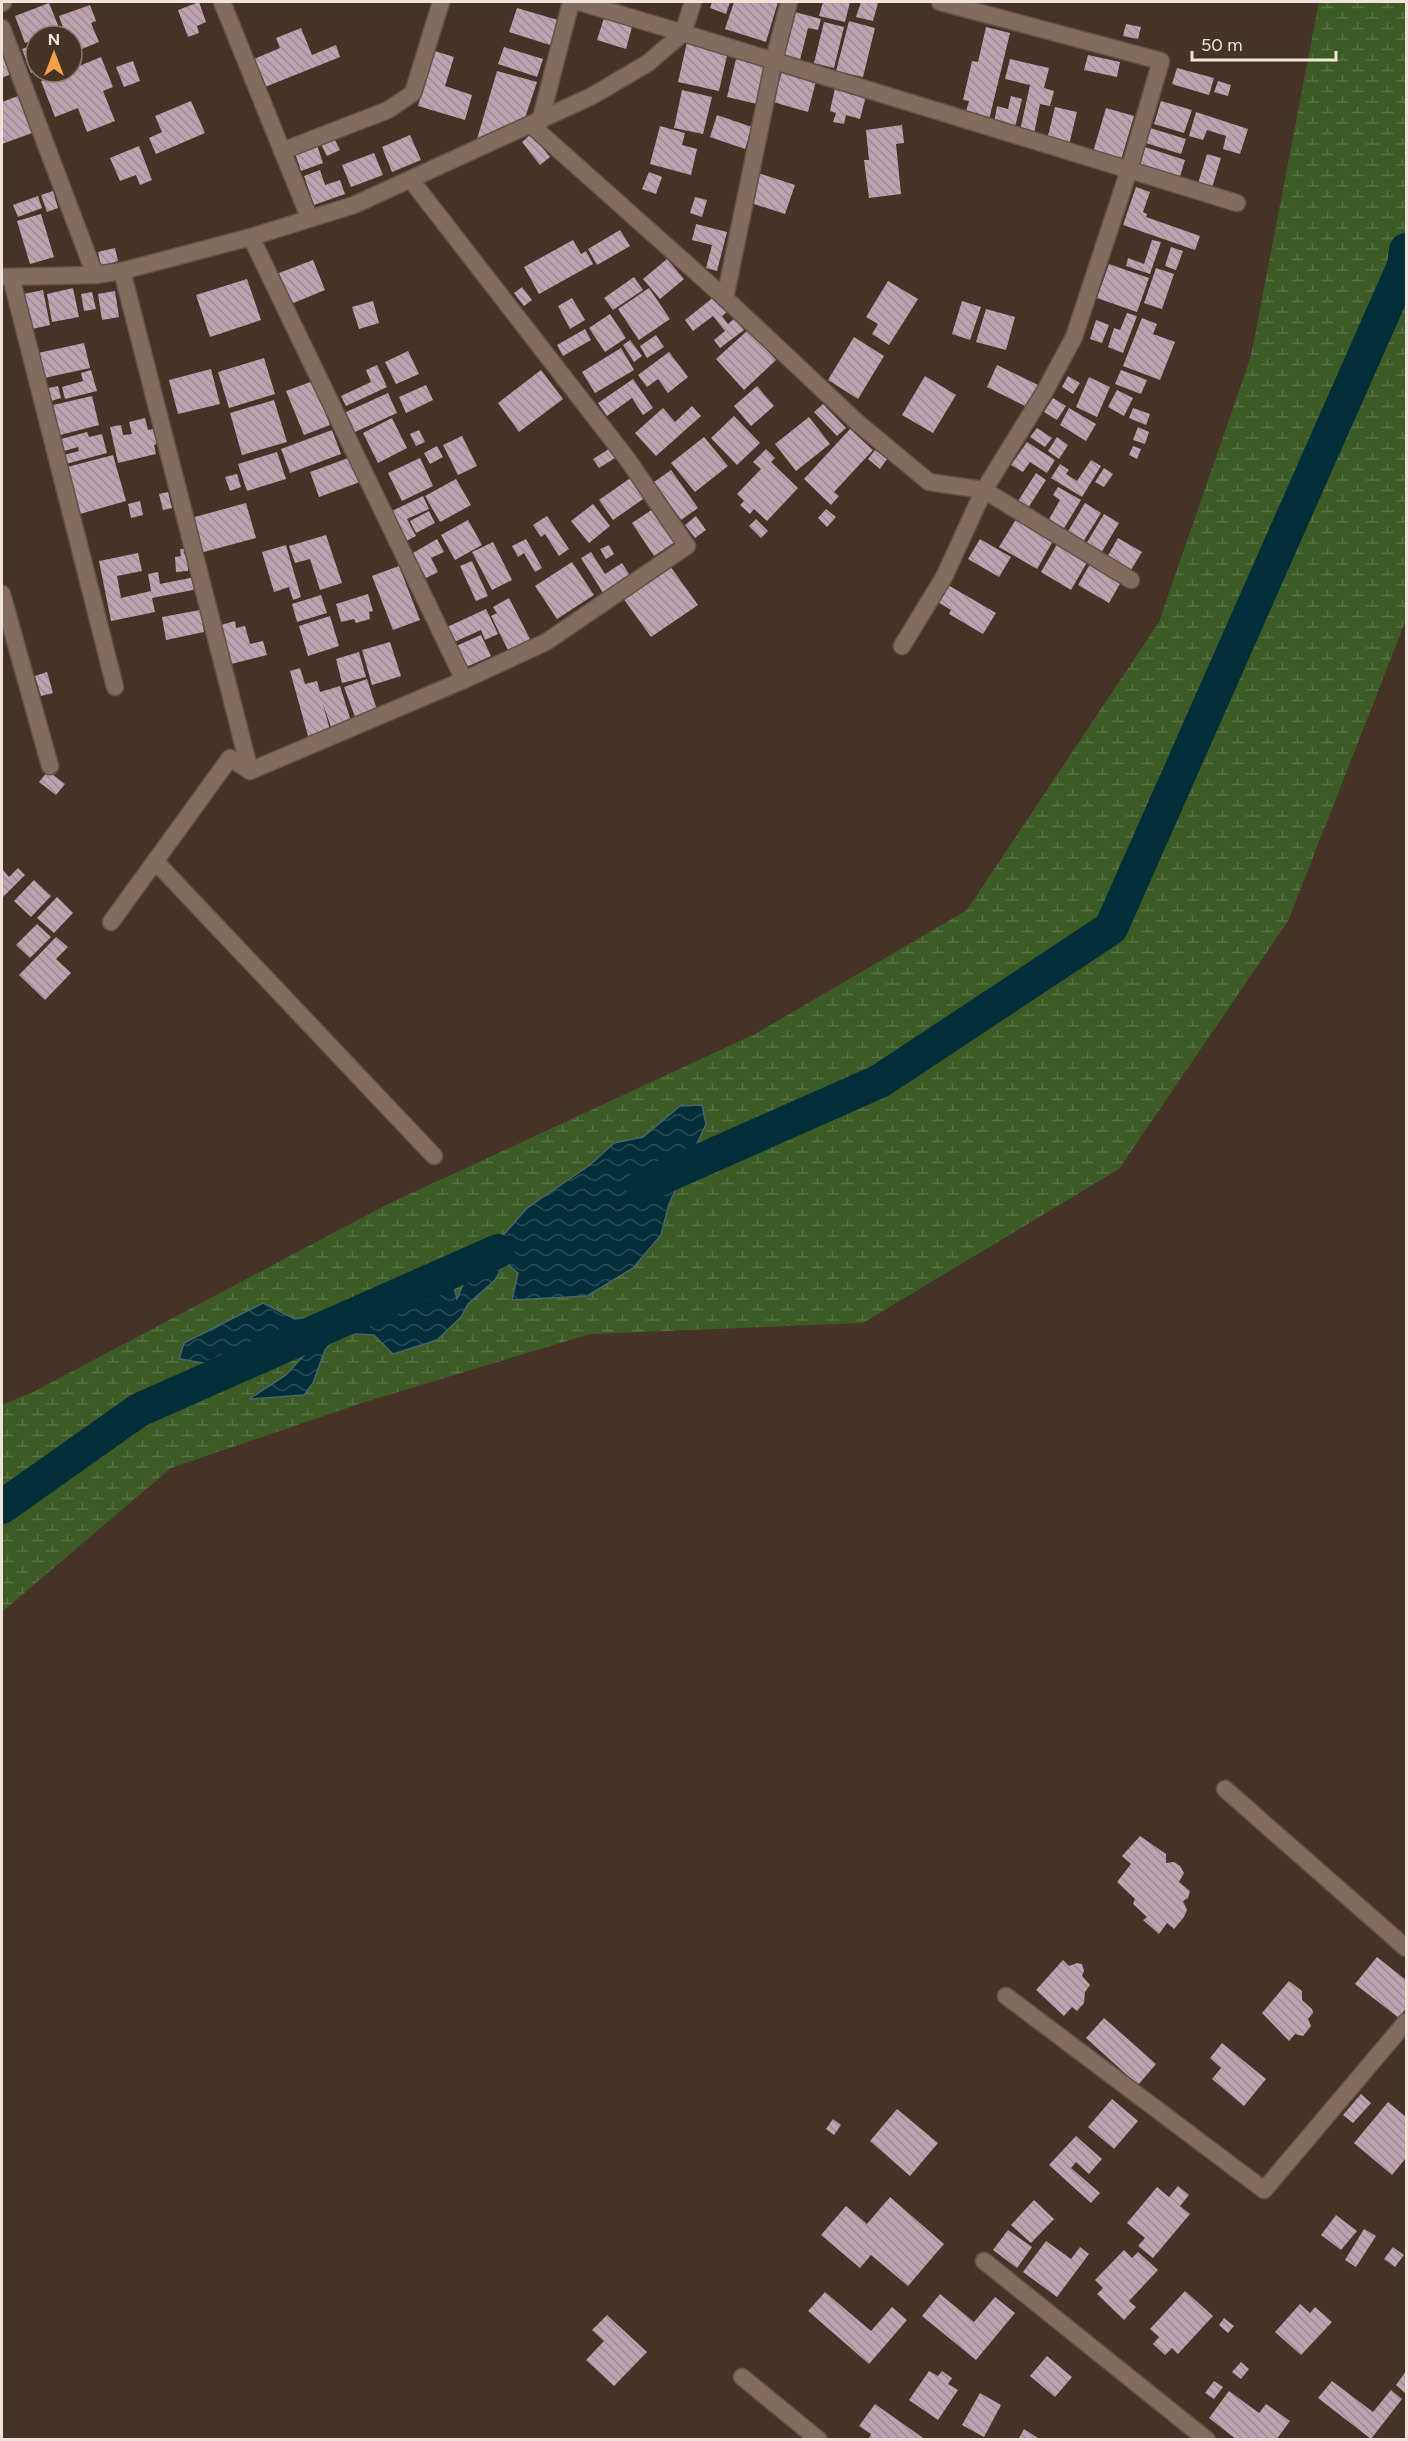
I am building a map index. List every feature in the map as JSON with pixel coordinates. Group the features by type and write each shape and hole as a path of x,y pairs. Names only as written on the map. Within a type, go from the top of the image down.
{"street":[{"path":"222,2 309,217"},
{"path":"282,151 388,110 413,93 441,2"},
{"path":"535,124 571,2"},
{"path":"579,2 1237,203"},
{"path":"116,687 6,277 95,275 122,271 251,237 309,217 354,205 535,124 592,96 648,63 683,33 693,2"},
{"path":"725,298 774,60 789,2"},
{"path":"902,646 945,577 984,490 1045,391 1074,337 1129,170 1161,61 940,2"},
{"path":"2,28 95,275"},
{"path":"535,124 858,423 929,482 984,490 1131,580"},
{"path":"250,771 464,680 546,642 687,546 628,460 411,180"},
{"path":"251,237 464,680"},
{"path":"122,271 250,771"},
{"path":"2,594 50,766"},
{"path":"111,922 230,758 250,771"},
{"path":"155,861 434,1156"},
{"path":"1225,1789 1407,1948"},
{"path":"1006,1996 1264,2190 1407,2022"},
{"path":"984,2261 1207,2439"},
{"path":"741,2377 819,2439"}],"green space":[{"path":"1319,2 1406,2 1406,620 1288,921 1119,1169 863,1323 590,1334 365,1402 171,1468 2,1612 2,1405 37,1390 386,1205 757,1033 967,910 1159,622 1251,356"}],"water":[{"path":"702,1105 706,1124 669,1204 661,1235 633,1268 587,1296 512,1300 518,1273 505,1262 495,1280 468,1304 461,1317 437,1340 393,1354 374,1335 340,1333 325,1350 313,1383 304,1395 249,1399 286,1375 305,1354 294,1346 279,1351 267,1350 259,1362 250,1364 219,1365 179,1359 184,1343 263,1303 295,1319 340,1313 380,1313 403,1298 420,1276 444,1271 454,1287 457,1299 465,1280 456,1268 493,1247 527,1208 590,1165 614,1143 643,1137 680,1106"}],"building":[{"path":"199,2 206,22 197,26 199,33 188,37 178,10"},
{"path":"712,2 730,2 726,14 710,8"},
{"path":"734,2 778,2 766,42 725,29"},
{"path":"823,2 850,2 845,22 819,16"},
{"path":"861,2 878,3 873,21 856,17"},
{"path":"49,3 58,24 24,24 24,40 15,16"},
{"path":"90,5 96,21 91,23 99,42 84,48 84,24 62,24 59,16"},
{"path":"517,8 558,20 550,45 509,32"},
{"path":"795,12 821,19 818,30 808,28 800,60 784,56"},
{"path":"605,15 633,23 626,49 597,40"},
{"path":"849,21 875,28 863,77 836,71"},
{"path":"824,22 844,27 834,68 814,63"},
{"path":"1126,24 1141,27 1138,39 1123,36"},
{"path":"986,27 1010,33 989,120 965,115 969,101 963,100 972,61 978,62"},
{"path":"301,28 312,55 336,45 340,57 265,87 254,59 280,48 276,38"},
{"path":"687,42 728,51 719,91 678,82"},
{"path":"504,47 543,59 537,77 498,64"},
{"path":"2,49 11,74 2,78"},
{"path":"435,51 454,57 445,86 472,95 465,120 418,106"},
{"path":"1088,55 1120,62 1117,77 1084,70"},
{"path":"101,57 113,87 103,91 115,121 87,132 78,108 55,117 42,84 84,84 84,64"},
{"path":"736,59 765,66 757,104 727,97"},
{"path":"1010,59 1049,68 1044,88 1054,91 1050,106 1040,104 1034,134 1020,131 1030,85 1005,79"},
{"path":"133,61 140,81 124,87 116,67"},
{"path":"1177,68 1214,78 1209,95 1172,84"},
{"path":"497,71 537,82 525,118 477,139"},
{"path":"782,72 816,81 808,112 773,102"},
{"path":"1218,81 1231,85 1228,96 1214,92"},
{"path":"835,88 866,96 860,119 846,115 844,124 833,122 836,113 830,111"},
{"path":"682,90 712,97 703,134 674,128"},
{"path":"18,96 32,133 2,144 2,102"},
{"path":"1011,96 1022,99 1015,127 994,123 997,106 1008,109"},
{"path":"191,101 205,133 156,154 149,138 162,132 155,116"},
{"path":"1161,101 1192,110 1184,133 1154,124"},
{"path":"1055,107 1077,112 1069,145 1047,140"},
{"path":"1106,108 1134,116 1121,160 1093,152"},
{"path":"1196,112 1248,129 1240,154 1223,149 1226,136 1207,130 1203,140 1189,136"},
{"path":"717,115 752,127 745,149 710,137"},
{"path":"902,125 904,143 896,144 901,194 869,198 864,160 869,160 866,130"},
{"path":"660,126 685,133 682,145 697,149 691,175 650,164"},
{"path":"1150,128 1186,139 1181,154 1146,143"},
{"path":"531,134 550,157 540,165 522,142"},
{"path":"410,135 421,160 392,172 382,147"},
{"path":"333,136 340,150 327,156 320,142"},
{"path":"317,145 323,163 301,171 295,153"},
{"path":"139,146 152,180 140,185 136,175 120,181 110,158"},
{"path":"1145,147 1185,160 1179,180 1138,168"},
{"path":"374,153 383,175 351,187 342,165"},
{"path":"1207,154 1221,158 1211,191 1197,187"},
{"path":"320,170 325,185 340,180 345,194 314,205 304,176"},
{"path":"649,172 662,177 656,194 642,189"},
{"path":"758,173 795,185 785,214 748,202"},
{"path":"1136,187 1150,192 1143,212 1147,214 1146,217 1200,236 1195,250 1123,225"},
{"path":"53,191 58,208 47,212 41,195"},
{"path":"38,196 42,208 18,217 13,205"},
{"path":"695,197 707,200 702,217 690,213"},
{"path":"41,214 54,257 30,264 17,221"},
{"path":"696,224 727,232 717,271 706,268 712,245 692,240"},
{"path":"620,230 630,246 597,265 588,249"},
{"path":"573,240 581,254 586,251 593,264 539,294 524,267"},
{"path":"1152,240 1161,242 1150,274 1126,266 1128,258 1144,264"},
{"path":"1171,247 1183,251 1176,270 1165,266"},
{"path":"115,248 118,261 101,266 98,252"},
{"path":"667,259 684,279 660,299 643,279"},
{"path":"313,260 325,290 291,304 279,273"},
{"path":"1109,264 1149,278 1137,312 1097,298"},
{"path":"1156,268 1174,274 1162,309 1144,303"},
{"path":"634,277 643,290 613,310 604,298"},
{"path":"247,279 261,320 210,337 196,295"},
{"path":"888,281 918,299 889,345 872,334 878,324 866,317"},
{"path":"522,287 532,300 524,306 514,293"},
{"path":"73,288 79,317 52,322 47,294"},
{"path":"649,288 670,319 639,340 618,309"},
{"path":"43,290 50,325 32,329 24,294"},
{"path":"115,291 119,317 102,320 98,294"},
{"path":"92,292 96,309 84,311 81,294"},
{"path":"715,296 727,312 722,316 728,324 735,318 744,330 720,348 714,340 725,331 713,316 693,331 685,320"},
{"path":"572,298 585,320 570,329 558,306"},
{"path":"373,301 379,323 359,329 352,307"},
{"path":"962,301 981,307 970,340 952,334"},
{"path":"986,309 1015,317 1006,350 976,342"},
{"path":"1127,313 1137,316 1123,353 1108,347 1114,328 1120,330"},
{"path":"610,314 626,338 605,352 589,328"},
{"path":"1142,318 1157,324 1153,334 1175,342 1160,380 1123,366"},
{"path":"1096,320 1109,325 1102,343 1090,339"},
{"path":"585,329 591,340 563,356 557,345"},
{"path":"748,330 776,360 744,390 716,359"},
{"path":"656,335 664,347 647,358 640,346"},
{"path":"854,337 884,356 858,399 828,380"},
{"path":"630,340 642,356 634,362 623,345"},
{"path":"84,343 90,368 44,378 38,353"},
{"path":"621,348 634,370 595,393 582,372"},
{"path":"408,351 419,374 396,384 385,362"},
{"path":"669,352 688,377 668,393 658,379 647,387 638,375"},
{"path":"264,358 275,394 229,408 218,372"},
{"path":"377,365 387,387 346,406 341,396 371,382 366,370"},
{"path":"997,365 1038,385 1027,407 987,387"},
{"path":"211,369 220,404 178,414 169,380"},
{"path":"91,370 97,391 65,399 62,387 83,381 81,373"},
{"path":"541,370 563,399 519,432 498,403"},
{"path":"1121,370 1147,380 1141,394 1115,384"},
{"path":"925,376 956,395 933,433 902,415"},
{"path":"1068,376 1080,383 1073,394 1062,387"},
{"path":"1089,377 1110,387 1097,417 1076,407"},
{"path":"633,379 653,408 643,415 632,398 607,416 598,403"},
{"path":"313,381 330,425 304,435 286,391"},
{"path":"426,385 433,400 406,413 399,397"},
{"path":"58,386 61,398 51,401 48,388"},
{"path":"757,386 774,406 751,426 734,406"},
{"path":"1117,390 1133,398 1124,416 1108,407"},
{"path":"388,393 397,413 355,432 346,412"},
{"path":"92,396 99,425 60,435 53,405"},
{"path":"1053,398 1066,406 1057,420 1044,412"},
{"path":"274,400 287,442 242,455 230,413"},
{"path":"823,404 846,428 837,436 814,412"},
{"path":"692,406 701,416 656,456 635,433 663,408 675,422"},
{"path":"1069,408 1096,424 1086,441 1060,425"},
{"path":"1133,408 1150,414 1146,425 1129,418"},
{"path":"734,416 760,443 737,465 711,438"},
{"path":"809,417 830,444 796,471 775,444"},
{"path":"145,418 148,430 153,429 157,444 154,445 156,454 118,463 110,427 121,425 123,435 132,434 129,422"},
{"path":"392,418 407,448 378,463 363,433"},
{"path":"1138,427 1149,432 1145,444 1133,440"},
{"path":"1037,428 1052,438 1045,447 1030,437"},
{"path":"850,429 873,450 834,492 839,496 831,505 804,479"},
{"path":"332,430 341,454 290,473 281,449"},
{"path":"419,430 425,442 416,446 410,434"},
{"path":"87,432 89,437 102,434 107,453 66,464 64,455 79,451 78,447 64,451 61,439"},
{"path":"462,436 477,466 458,475 443,445"},
{"path":"704,437 728,466 695,492 671,463"},
{"path":"1057,437 1068,445 1059,459 1048,451"},
{"path":"1027,442 1055,460 1047,473 1030,462 1023,472 1011,465"},
{"path":"437,446 443,457 430,464 424,453"},
{"path":"1133,446 1141,449 1137,459 1129,455"},
{"path":"609,449 615,458 599,468 593,459"},
{"path":"766,449 775,458 771,462 798,488 767,521 754,509 750,514 740,505 744,501 737,494 761,469 753,462"},
{"path":"875,450 887,459 880,469 868,459"},
{"path":"277,452 286,479 247,491 238,464"},
{"path":"113,455 126,501 80,514 67,467"},
{"path":"351,457 360,482 319,497 310,472"},
{"path":"420,458 433,486 402,501 388,473"},
{"path":"1091,460 1101,466 1082,497 1051,478 1060,464 1069,470 1066,474 1077,481"},
{"path":"1104,468 1113,474 1104,487 1095,482"},
{"path":"671,470 698,508 681,520 654,482"},
{"path":"1036,473 1046,480 1028,508 1018,501"},
{"path":"237,474 241,487 230,491 225,477"},
{"path":"632,477 646,497 613,520 599,500"},
{"path":"456,479 471,505 440,522 425,496"},
{"path":"1058,487 1081,500 1063,530 1048,521 1060,500 1053,495"},
{"path":"168,492 172,508 163,510 159,494"},
{"path":"423,496 429,509 407,519 416,536 404,542 390,512"},
{"path":"140,501 143,515 131,518 128,504"},
{"path":"246,503 256,538 200,553 191,518"},
{"path":"1085,503 1101,513 1083,542 1067,533"},
{"path":"593,504 610,526 589,543 571,521"},
{"path":"653,509 675,542 654,556 632,523"},
{"path":"826,509 836,517 827,527 818,518"},
{"path":"429,511 435,523 416,533 410,521"},
{"path":"1104,514 1119,523 1101,553 1086,544"},
{"path":"547,516 569,549 559,556 545,534 541,537 533,525"},
{"path":"696,516 706,530 695,538 685,525"},
{"path":"1018,516 1031,523 1029,527 1053,541 1037,569 999,547"},
{"path":"756,519 768,531 761,538 749,526"},
{"path":"468,520 482,545 455,560 441,535"},
{"path":"326,535 342,583 320,590 310,559 295,563 289,546"},
{"path":"1118,538 1142,552 1129,573 1106,559"},
{"path":"437,539 444,552 431,558 438,572 426,578 413,553"},
{"path":"526,539 542,568 535,572 524,553 518,557 512,546"},
{"path":"980,539 1011,557 999,577 968,559"},
{"path":"1059,541 1089,559 1071,590 1041,572"},
{"path":"493,542 512,580 492,590 472,552"},
{"path":"286,545 301,597 293,600 289,587 274,592 262,552"},
{"path":"609,545 614,554 606,559 600,549"},
{"path":"180,549 184,549 184,554 187,554 188,571 176,572 175,557 181,556"},
{"path":"591,552 605,574 622,563 632,579 605,596 581,558"},
{"path":"138,553 142,571 117,576 121,598 151,591 148,574 158,572 160,584 195,577 198,589 152,598 155,612 111,621 99,561"},
{"path":"472,561 488,596 476,601 460,566"},
{"path":"572,562 594,595 557,619 535,586"},
{"path":"1090,564 1121,582 1109,603 1078,585"},
{"path":"399,566 420,620 393,630 372,576"},
{"path":"670,566 698,605 651,637 623,598"},
{"path":"948,585 996,613 983,634 949,614 951,610 938,602"},
{"path":"368,594 373,611 369,612 370,619 356,623 354,619 341,622 336,604"},
{"path":"321,595 327,613 297,622 292,604"},
{"path":"509,598 530,639 508,650 491,616 497,613 493,607"},
{"path":"486,609 498,634 485,640 481,630 452,643 445,628"},
{"path":"200,610 204,632 166,640 162,617"},
{"path":"330,616 339,646 308,656 299,626"},
{"path":"235,621 236,628 245,626 250,644 263,641 267,655 231,664 221,625"},
{"path":"481,635 491,656 464,668 454,647"},
{"path":"390,642 401,676 372,685 362,650"},
{"path":"359,652 366,677 342,683 336,659"},
{"path":"300,668 305,684 317,681 320,692 340,686 351,721 331,727 323,704 330,730 308,736 290,671"},
{"path":"47,672 53,693 41,696 35,676"},
{"path":"367,679 377,710 355,717 344,687"},
{"path":"48,771 65,784 56,795 39,782"},
{"path":"18,868 25,875 2,898 2,869 9,877"},
{"path":"34,880 51,896 31,917 14,901"},
{"path":"57,897 73,913 54,933 37,918"},
{"path":"37,924 51,937 30,958 16,945"},
{"path":"56,937 68,947 56,959 71,973 45,1000 19,975"},
{"path":"1140,1836 1166,1854 1166,1863 1174,1862 1180,1866 1184,1873 1179,1882 1190,1891 1188,1898 1183,1901 1187,1910 1184,1917 1174,1929 1167,1923 1159,1934 1143,1920 1147,1917 1133,1904 1135,1899 1117,1882 1131,1864 1122,1856"},
{"path":"1377,1957 1406,1980 1406,2008 1399,2018 1355,1984"},
{"path":"1063,1960 1069,1966 1082,1964 1084,1971 1082,1976 1090,1985 1085,1992 1084,2003 1077,2011 1072,2007 1064,2016 1036,1990"},
{"path":"1289,1981 1302,1991 1302,2000 1312,2009 1313,2013 1308,2019 1311,2026 1303,2036 1295,2034 1289,2041 1262,2013"},
{"path":"1104,2018 1156,2064 1138,2085 1086,2038"},
{"path":"1222,2043 1266,2079 1244,2106 1212,2079 1221,2068 1210,2058"},
{"path":"1361,2094 1371,2103 1353,2123 1343,2115"},
{"path":"1112,2099 1138,2121 1114,2149 1088,2127"},
{"path":"1388,2102 1406,2117 1406,2158 1392,2175 1354,2143"},
{"path":"897,2109 938,2143 910,2176 870,2141"},
{"path":"833,2119 841,2125 834,2135 826,2129"},
{"path":"1076,2136 1102,2159 1089,2174 1076,2162 1071,2168 1100,2193 1091,2203 1049,2165"},
{"path":"1178,2186 1189,2195 1180,2206 1190,2214 1153,2258 1138,2246 1145,2238 1127,2223 1157,2187 1169,2197"},
{"path":"890,2197 944,2244 908,2286 871,2255 860,2268 821,2235 846,2206 867,2224"},
{"path":"1034,2200 1054,2219 1031,2243 1011,2225"},
{"path":"1336,2215 1357,2231 1341,2250 1321,2235"},
{"path":"1364,2229 1376,2236 1356,2267 1345,2260"},
{"path":"1008,2230 1032,2247 1017,2268 993,2250"},
{"path":"1046,2241 1071,2259 1080,2247 1089,2254 1057,2297 1023,2272"},
{"path":"1393,2247 1404,2255 1395,2267 1384,2259"},
{"path":"1124,2250 1132,2258 1138,2252 1158,2270 1129,2301 1136,2307 1124,2320 1097,2294 1103,2288 1095,2280"},
{"path":"1185,2291 1213,2316 1178,2354 1172,2348 1165,2355 1153,2344 1159,2337 1150,2329"},
{"path":"825,2292 871,2331 892,2307 907,2320 869,2364 808,2311"},
{"path":"940,2294 974,2322 995,2297 1015,2313 976,2360 922,2316"},
{"path":"1300,2304 1310,2313 1315,2307 1332,2322 1301,2355 1275,2332"},
{"path":"607,2315 647,2352 614,2386 586,2360 604,2341 592,2330"},
{"path":"1224,2318 1234,2326 1228,2333 1219,2325"},
{"path":"1047,2356 1072,2377 1055,2397 1030,2376"},
{"path":"1241,2362 1249,2369 1241,2379 1232,2372"},
{"path":"929,2371 938,2376 942,2371 952,2378 948,2384 958,2390 938,2420 909,2400"},
{"path":"1406,2371 1406,2391 1405,2393 1396,2385"},
{"path":"1214,2381 1223,2387 1214,2399 1205,2393"},
{"path":"1332,2381 1373,2412 1391,2390 1402,2399 1371,2439 1318,2398"},
{"path":"1229,2391 1259,2413 1266,2404 1290,2421 1276,2440 1237,2440 1209,2418"},
{"path":"980,2393 1001,2405 984,2437 962,2425"},
{"path":"875,2404 926,2440 868,2440 871,2434 859,2426"},
{"path":"1024,2429 1041,2440 1018,2440"}],"waterway":[{"path":"643,1186 880,1081 1111,928 1404,266 1406,250"},
{"path":"2,1507 139,1410 498,1251"}]}
